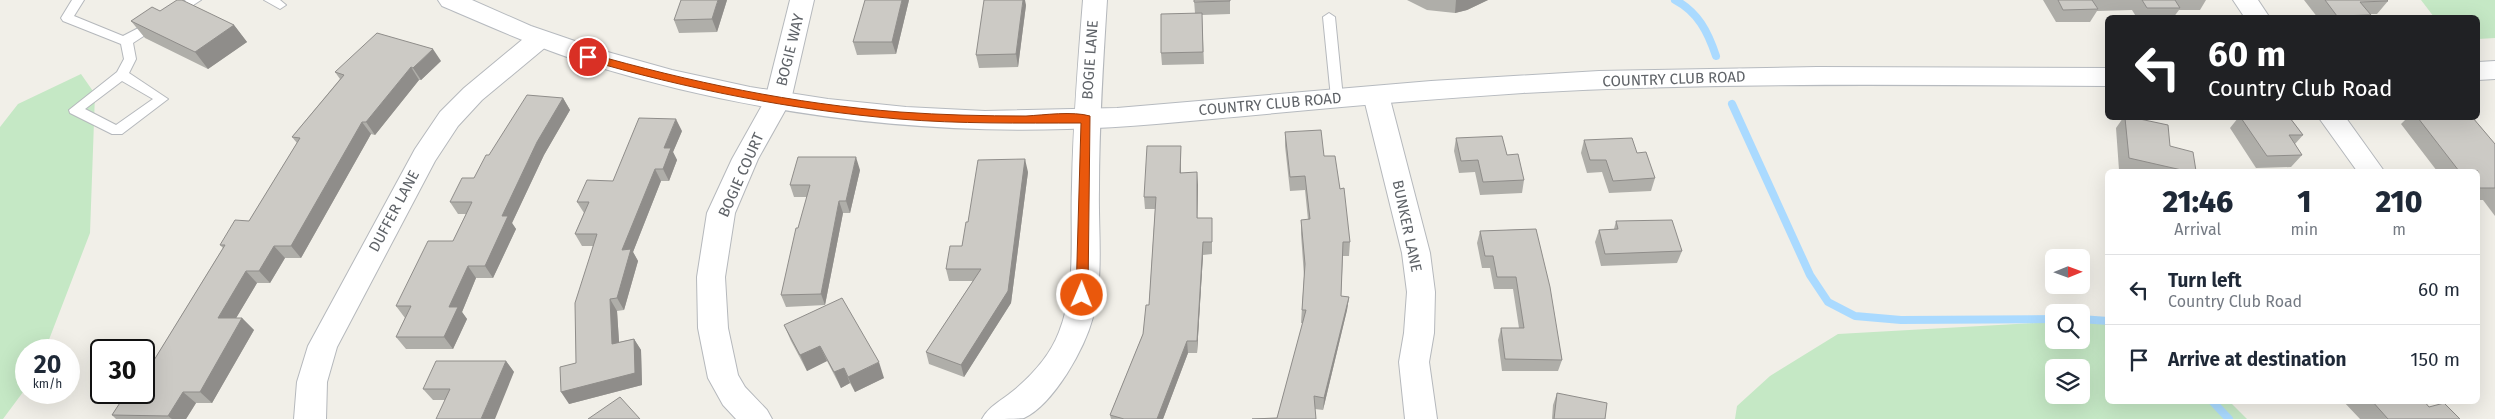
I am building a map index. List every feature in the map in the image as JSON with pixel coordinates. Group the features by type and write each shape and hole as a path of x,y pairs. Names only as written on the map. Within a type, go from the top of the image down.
{"street":[{"name":"COUNTRY CLUB ROAD","path":"450,0 538,40 588,57 649,74 778,100 910,116 979,120 1086,119 1376,94 1530,84 1689,78 2105,77"},
{"name":"BOGIE WAY","path":"778,100 802,0"},
{"name":"BOGIE LANE","path":"1086,119 1095,0"},
{"path":"2245,0 2256,15"},
{"name":"DUFFER LANE","path":"310,419 309,399 313,373 323,346 424,156 449,119 473,94 538,40"},
{"path":"2480,71 2495,70"},
{"name":"BUNKER LANE","path":"1376,94 1416,252 1421,292 1419,333 1414,362 1421,419"},
{"name":"BOGIE COURT","path":"756,419 734,396 723,378 713,328 711,277 721,214 745,159 778,100"},
{"path":"998,419 1028,398 1044,382 1067,348 1077,322 1082,295 1086,119"},
{"path":"2333,120 2370,169"}],"lane":[{"path":"78,0 67,18 127,41"},
{"path":"127,41 195,0"},
{"path":"1329,17 1337,98"},
{"path":"122,75 162,99 117,130 75,110 122,75 130,59 127,41"}],"green space":[{"path":"2421,0 2495,0 2495,38 2480,39 2480,15 2432,15"},
{"path":"81,74 95,94 90,233 49,339 15,339 15,403 3,419 0,419 0,127 18,104"},
{"path":"2105,319 2105,404 2232,404 2247,419 1735,419 1737,406 1770,376 1838,334 2045,322 2045,349 2090,349 2090,320"}],"building":[{"path":"177,0 182,0 234,25 195,52 131,21 152,7 160,11"},
{"path":"681,0 718,0 712,19 674,20"},
{"path":"865,0 902,0 892,42 853,42"},
{"path":"984,0 1023,0 1016,54 976,55"},
{"path":"1194,0 1230,0 1230,1 1194,2"},
{"path":"2058,0 2092,0 2098,9 2063,10"},
{"path":"2142,0 2175,0 2180,8 2147,8"},
{"path":"2325,0 2388,1 2360,2 2371,15 2336,15"},
{"path":"1202,13 1203,52 1161,53 1161,14"},
{"path":"377,33 433,49 413,68 411,67 366,122 362,122 291,246 274,246 259,271 246,271 218,318 242,318 200,392 183,392 168,416 112,415 119,404 155,404 155,359 225,245 220,245 235,220 249,221 300,138 292,137 344,75 335,72"},
{"path":"527,95 563,98 537,142 502,216 508,216 485,266 468,266 449,307 458,307 444,337 396,337 411,306 396,306 428,241 453,241 472,202 450,202 462,178 474,178 486,155 489,155"},
{"path":"639,118 676,119 664,148 671,148 663,169 655,169 622,250 631,249 617,298 610,299 612,344 634,339 635,373 561,392 560,367 576,363 575,303 597,234 575,234 589,202 577,202 587,180 613,181"},
{"path":"2125,120 2144,120 2168,125 2170,146 2193,152 2196,169 2177,169 2129,158"},
{"path":"2242,120 2292,120 2303,135 2289,135 2302,155 2267,156"},
{"path":"2420,120 2475,120 2495,144 2495,188 2480,188 2480,169 2457,169"},
{"path":"1321,130 1324,156 1335,156 1340,189 1344,188 1350,242 1343,242 1341,296 1349,297 1324,398 1314,396 1316,419 1252,419 1277,418 1306,310 1302,310 1305,264 1301,220 1310,219 1305,176 1290,177 1285,132"},
{"path":"1502,136 1507,155 1518,154 1524,180 1483,182 1478,160 1461,161 1456,138"},
{"path":"1632,138 1637,153 1646,152 1655,178 1613,181 1606,160 1590,160 1584,140"},
{"path":"1147,146 1181,146 1180,173 1197,172 1197,218 1212,218 1212,242 1203,242 1197,341 1187,341 1157,419 1124,419 1110,415 1143,334 1146,305 1149,305 1156,197 1144,197"},
{"path":"798,157 856,157 846,201 839,201 821,294 781,295 796,228 798,228 810,185 790,185"},
{"path":"1025,159 1008,291 961,365 926,352 981,269 946,269 950,246 962,246 966,222 968,222 978,160"},
{"path":"1672,220 1682,251 1605,254 1599,230 1618,229 1616,221"},
{"path":"1536,229 1550,287 1562,360 1505,359 1501,328 1524,328 1516,277 1497,277 1493,256 1485,256 1480,231"},
{"path":"842,298 879,362 848,377 844,368 834,372 820,346 800,355 784,325"},
{"path":"436,361 506,361 481,419 436,419 450,389 423,389"},
{"path":"1557,393 1607,403 1605,419 1554,419"},
{"path":"620,397 640,419 588,419"},
{"path":"2375,404 2426,404 2429,407 2445,404 2460,419 2388,419"}],"waterway":[{"path":"1675,0 1690,10 1696,17 1706,31 1716,56"},
{"path":"1732,104 1810,275 1828,302 1855,316 1901,320 2045,319"},
{"path":"2090,320 2105,321"},
{"path":"2215,404 2229,419"}],"route":[{"path":"588,57 649,74 715,89 823,107 900,115 979,120 1086,119 1082,295"}]}
